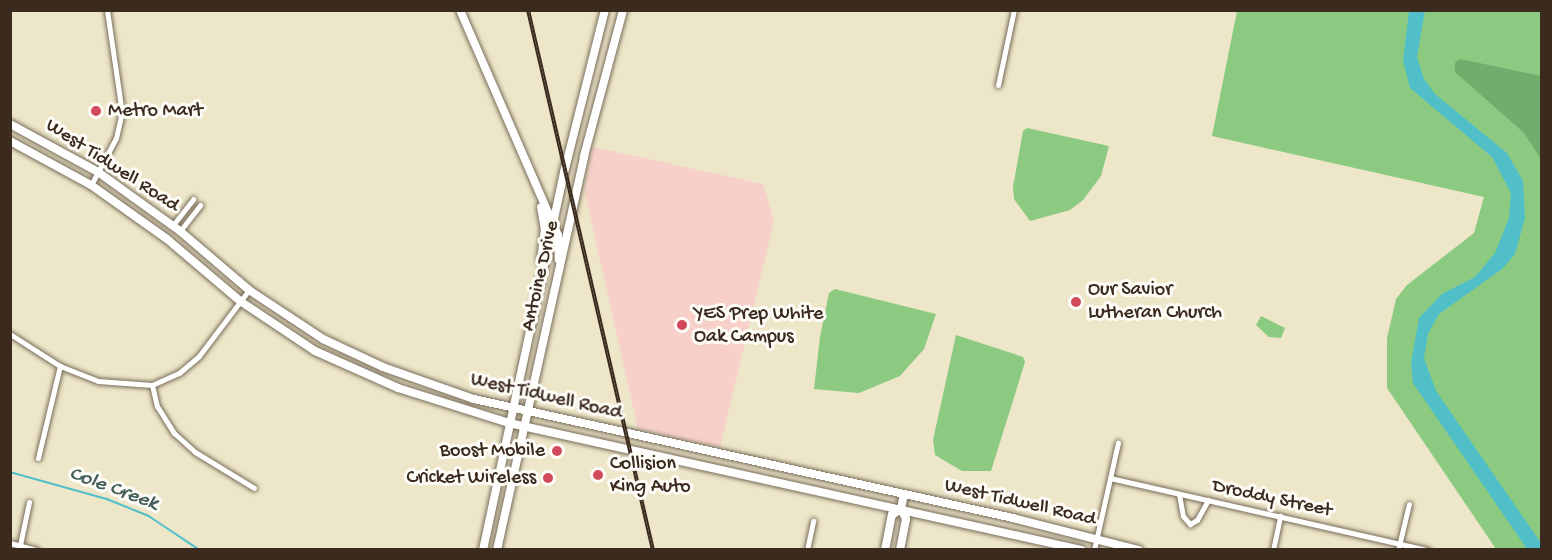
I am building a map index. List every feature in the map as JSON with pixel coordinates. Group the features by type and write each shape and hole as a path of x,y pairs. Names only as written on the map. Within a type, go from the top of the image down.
{"main road":[{"path":"460,10 540,200 558,235 559,274"},
{"name":"Antoine Drive","path":"483,549 558,199 605,10"},
{"name":"Antoine Drive","path":"497,549 584,156 623,10"},
{"name":"West Tidwell Road","path":"10,124 98,172 177,228 249,290 323,339 383,367 474,399 1012,518 1138,549"},
{"name":"West Tidwell Road","path":"10,141 91,185 166,239 240,301 315,351 398,388 524,427 707,465 1082,549"},
{"path":"540,200 550,207 558,199"},
{"path":"539,283 545,230 540,200"},
{"path":"166,239 177,228"},
{"path":"534,306 550,311"},
{"path":"606,444 609,429"},
{"path":"707,465 710,451"},
{"path":"795,485 798,471"},
{"path":"900,549 906,519 901,509 904,494"},
{"path":"885,549 892,515 901,509"},
{"path":"1008,533 1012,518"}],"street":[{"path":"91,185 116,138 122,112 107,10"},
{"path":"998,85 1014,10"},
{"path":"177,228 193,199"},
{"path":"177,228 200,205"},
{"path":"10,334 60,366 98,381 152,385 179,373 199,356 249,290"},
{"path":"315,351 323,339"},
{"path":"38,458 60,366"},
{"path":"152,385 157,406 174,433 195,452 254,488"},
{"path":"1094,549 1118,443"},
{"name":"Droddy Street","path":"1110,478 1280,516 1399,546 1428,549"},
{"path":"1179,494 1183,516 1190,524 1197,520 1208,500"},
{"path":"20,547 29,502"},
{"path":"1399,546 1409,504"},
{"path":"1273,549 1280,516"},
{"path":"807,549 813,521"},
{"path":"10,543 37,549"}],"shaded area":[{"name":"YES Prep White Oak Campus","path":"593,147 763,184 774,221 720,447 638,429 584,189"}],"green space":[{"path":"1237,11 1541,11 1541,549 1496,549 1387,388 1387,338 1396,299 1407,285 1474,233 1484,197 1212,136"},
{"path":"1460,59 1541,76 1541,159 1524,133 1455,72 1455,63"},
{"path":"1027,128 1109,146 1101,176 1083,200 1070,210 1030,221 1014,199 1013,187 1023,131"},
{"path":"835,289 936,314 924,349 900,376 859,393 814,389 820,337 829,293"},
{"path":"1261,316 1285,328 1281,338 1269,337 1256,325"},
{"path":"956,335 1023,357 1025,362 991,471 962,471 935,455 933,440"}],"water":[{"path":"1409,11 1425,11 1417,57 1424,79 1435,94 1507,153 1523,181 1525,218 1515,254 1502,269 1439,314 1428,334 1424,358 1436,391 1541,543 1541,549 1527,549 1413,383 1411,363 1419,318 1442,294 1475,277 1495,253 1509,218 1511,193 1492,157 1410,88 1403,60"}],"waterway":[{"name":"Cole Creek","path":"10,472 107,499 149,516 200,550"}],"railway":[{"path":"528,10 653,550"}],"place":[{"name":"Metro Mart","path":"96,111"},
{"name":"Our Savior Lutheran Church","path":"1076,302"},
{"name":"YES Prep White Oak Campus","path":"682,325"},
{"name":"Boost Mobile","path":"557,451"},
{"name":"Collision King Auto","path":"598,475"},
{"name":"Cricket Wireless","path":"548,478"}]}
